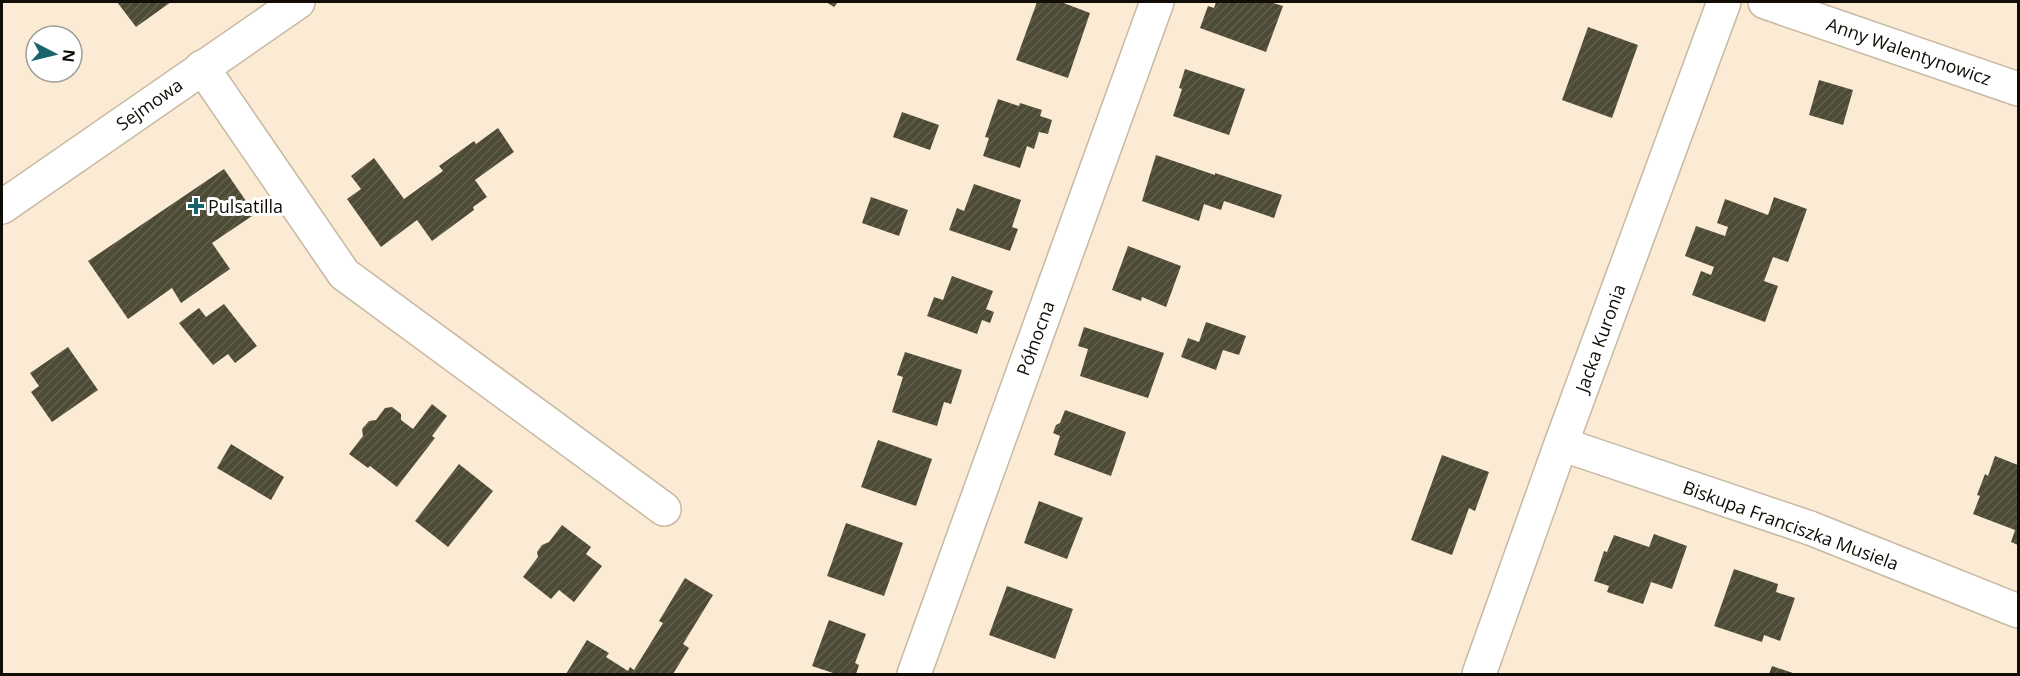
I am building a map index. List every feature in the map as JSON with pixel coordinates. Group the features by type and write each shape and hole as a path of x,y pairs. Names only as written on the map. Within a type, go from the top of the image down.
{"street":[{"name":"Sejmowa","path":"2,207 298,2"},
{"name":"Północna","path":"914,675 1157,2"},
{"name":"Jacka Kuronia","path":"1479,675 1561,444 1724,2"},
{"name":"Anny Walentynowicz","path":"1765,2 2019,89"},
{"path":"202,67 344,274 664,509"},
{"name":"Biskupa Franciszka Musiela","path":"1561,444 1810,528 2019,611"}],"building":[{"path":"117,2 171,2 136,27"},
{"path":"826,2 838,2 834,7"},
{"path":"1037,2 1061,2 1090,13 1068,78 1016,60"},
{"path":"1216,2 1270,2 1283,6 1266,52 1200,28 1208,6 1214,8"},
{"path":"1588,27 1638,45 1612,118 1562,100"},
{"path":"1185,69 1245,89 1229,135 1173,116 1182,89 1179,88"},
{"path":"1819,80 1853,90 1843,125 1809,115"},
{"path":"998,99 1042,110 1040,116 1052,120 1048,134 1039,132 1034,149 1027,146 1020,168 983,156 989,138 985,137"},
{"path":"902,112 939,125 930,150 893,137"},
{"path":"498,128 514,152 475,180 487,197 473,207 474,210 432,241 417,220 381,247 347,199 361,189 351,176 374,158 404,199 443,171 439,166 474,141 476,144"},
{"path":"1156,155 1282,195 1274,218 1224,201 1221,210 1204,204 1199,221 1142,201"},
{"path":"224,169 255,214 212,243 230,269 181,303 172,288 128,319 88,261"},
{"path":"974,184 1021,200 1012,227 1018,229 1010,251 949,230 957,208 964,211"},
{"path":"871,197 908,210 899,236 862,223"},
{"path":"1774,197 1807,209 1788,262 1773,257 1764,281 1778,286 1765,322 1692,295 1701,271 1711,275 1714,267 1685,256 1696,226 1725,236 1728,227 1717,223 1725,199 1768,215"},
{"path":"1128,246 1181,266 1166,307 1142,297 1141,301 1112,290"},
{"path":"952,276 993,291 986,309 994,312 990,323 982,320 977,334 927,316 934,297 943,300"},
{"path":"224,304 257,346 235,363 228,354 213,365 179,323 199,308 206,317"},
{"path":"1206,322 1246,336 1239,355 1223,350 1216,370 1181,357 1188,338 1199,342"},
{"path":"1084,327 1164,353 1148,398 1080,376 1088,349 1078,346"},
{"path":"68,347 98,390 52,422 31,392 39,386 30,373"},
{"path":"905,352 962,370 951,404 944,402 937,426 892,412 903,377 897,375"},
{"path":"432,404 447,416 432,436 435,438 397,487 370,466 368,468 349,454 363,436 362,429 369,421 376,420 385,408 392,407 401,414 401,420 413,429"},
{"path":"1065,410 1126,432 1111,476 1054,455 1060,436 1053,433"},
{"path":"878,440 932,459 916,506 861,487"},
{"path":"231,444 284,477 271,500 217,468"},
{"path":"1442,455 1489,472 1475,511 1469,508 1452,555 1411,540"},
{"path":"1995,456 2018,465 2018,545 2011,542 2015,530 1973,514 1980,496 1977,495 1985,474 1988,476"},
{"path":"459,464 493,491 448,547 415,521"},
{"path":"1039,501 1083,518 1067,559 1024,543"},
{"path":"846,523 903,543 884,596 827,576"},
{"path":"562,525 591,547 586,554 602,566 574,602 559,590 551,599 523,577 538,557 537,552 542,545 549,542"},
{"path":"1654,534 1687,546 1672,589 1651,582 1643,604 1607,592 1609,586 1594,581 1604,551 1607,552 1614,535 1649,547"},
{"path":"1734,569 1778,584 1776,592 1795,598 1780,641 1764,635 1762,642 1714,626"},
{"path":"685,578 713,595 683,644 689,648 673,674 566,674 587,640 609,653 606,657 628,671 630,667 634,670 663,623 659,621"},
{"path":"1007,586 1073,609 1055,659 989,635"},
{"path":"829,620 866,634 855,663 859,665 856,674 836,674 812,666"},
{"path":"1772,666 1796,674 1769,674"}],"place":[{"name":"Pulsatilla","path":"196,206"}]}
